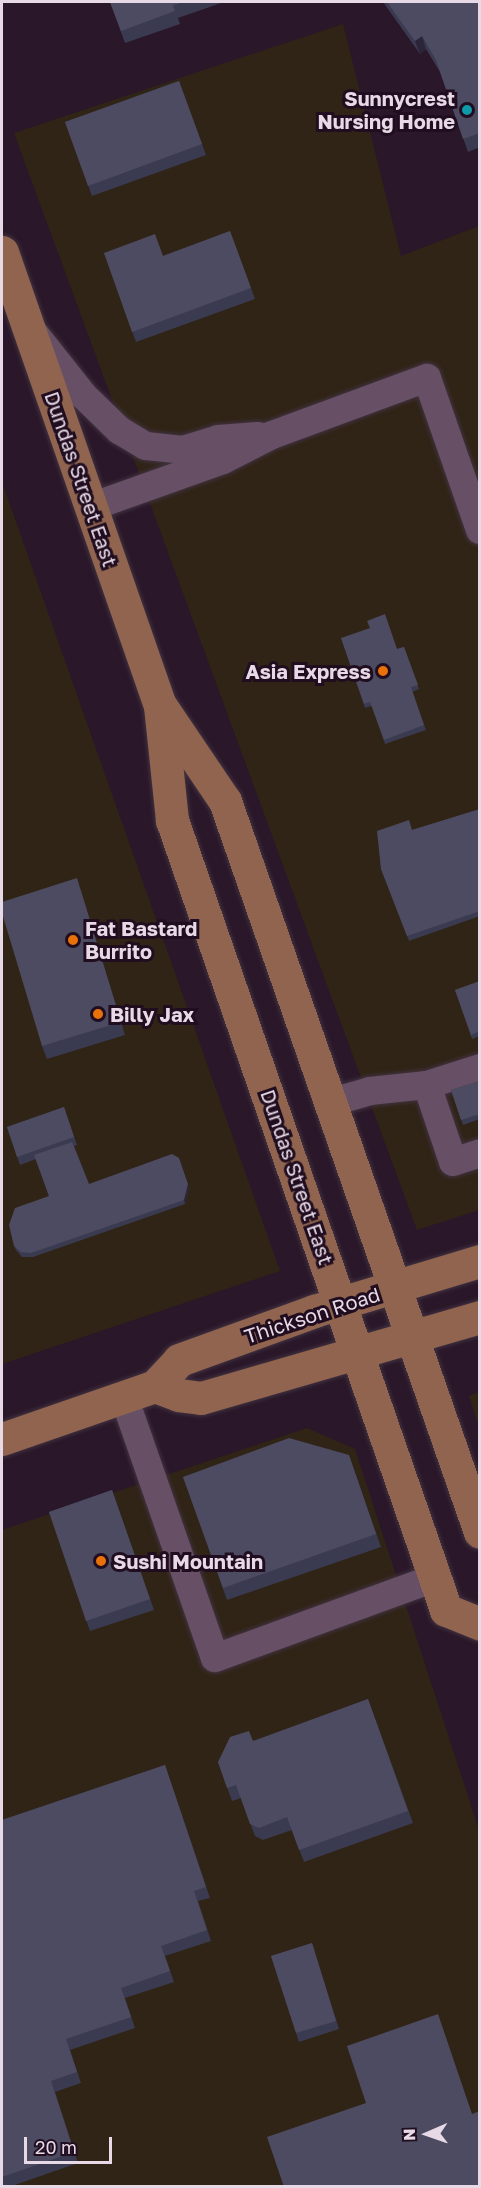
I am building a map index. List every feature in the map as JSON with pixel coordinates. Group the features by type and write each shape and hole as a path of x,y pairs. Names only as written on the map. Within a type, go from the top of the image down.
{"main road":[{"name":"Dundas Street East","path":"2,252 160,706 172,820 359,1352 446,1611 480,1624"},
{"name":"Dundas Street East","path":"160,706 225,801 332,1102 480,1532"},
{"name":"Thickson Road","path":"2,1439 155,1386 178,1360 342,1303 480,1261"},
{"path":"155,1386 178,1395 201,1398 480,1317"}],"lane":[{"path":"27,324 84,396 119,430 146,446 183,450 218,439 272,435"},
{"path":"91,507 224,460 272,435 427,378 480,530"},
{"path":"332,1102 370,1091 427,1085 477,1075"},
{"path":"427,1085 453,1162 480,1153"},
{"path":"124,1397 215,1658 435,1578"}],"shaded area":[{"path":"343,24 401,256 479,226 479,1210 417,1230 14,133"},
{"path":"2,482 280,1271 2,1364"},
{"path":"479,1392 479,1427 469,1396"},
{"path":"307,1428 355,1449 479,1830 479,2186 2,2186 2,1530"}],"building":[{"path":"110,2 184,2 173,5 175,11 121,31"},
{"name":"Sunnycrest Nursing Home","path":"387,2 480,2 480,133 463,139 436,60 422,36 415,41"},
{"path":"179,81 202,144 88,186 65,122"},
{"path":"230,231 251,288 132,332 104,253 155,234 163,256"},
{"name":"Asia Express","path":"385,614 397,649 404,647 418,685 411,687 424,725 384,740 370,702 364,704 341,638 370,628 367,621"},
{"path":"480,809 480,911 407,936 381,869 377,831 409,820 412,830"},
{"path":"77,878 121,1022 42,1046 2,913 2,902"},
{"path":"480,981 480,1031 471,1035 455,990"},
{"path":"480,1081 480,1114 461,1120 451,1090"},
{"path":"64,1107 74,1137 17,1157 7,1127"},
{"path":"72,1142 89,1184 172,1154 179,1158 188,1184 184,1200 31,1253 21,1252 14,1246 9,1225 15,1208 49,1196 34,1155"},
{"path":"289,1438 349,1455 376,1534 223,1588 183,1477"},
{"path":"112,1490 150,1599 86,1621 49,1512"},
{"path":"368,1699 408,1811 299,1850 287,1817 259,1828 250,1824 236,1785 227,1788 218,1762 230,1737 249,1731 253,1741"},
{"path":"165,1765 206,1887 194,1891 207,1930 161,1946 170,1971 121,1988 131,2017 66,2039 77,2072 51,2081 74,2152 2,2177 2,1820"},
{"path":"312,1943 336,2021 296,2033 271,1956"},
{"path":"438,2014 472,2114 480,2111 480,2187 284,2187 267,2137 366,2103 347,2046"}],"place":[{"name":"Sunnycrest Nursing Home","path":"467,110"},
{"name":"Asia Express","path":"383,671"},
{"name":"Fat Bastard Burrito","path":"73,940"},
{"name":"Billy Jax","path":"98,1014"},
{"name":"Sushi Mountain","path":"101,1561"}]}
